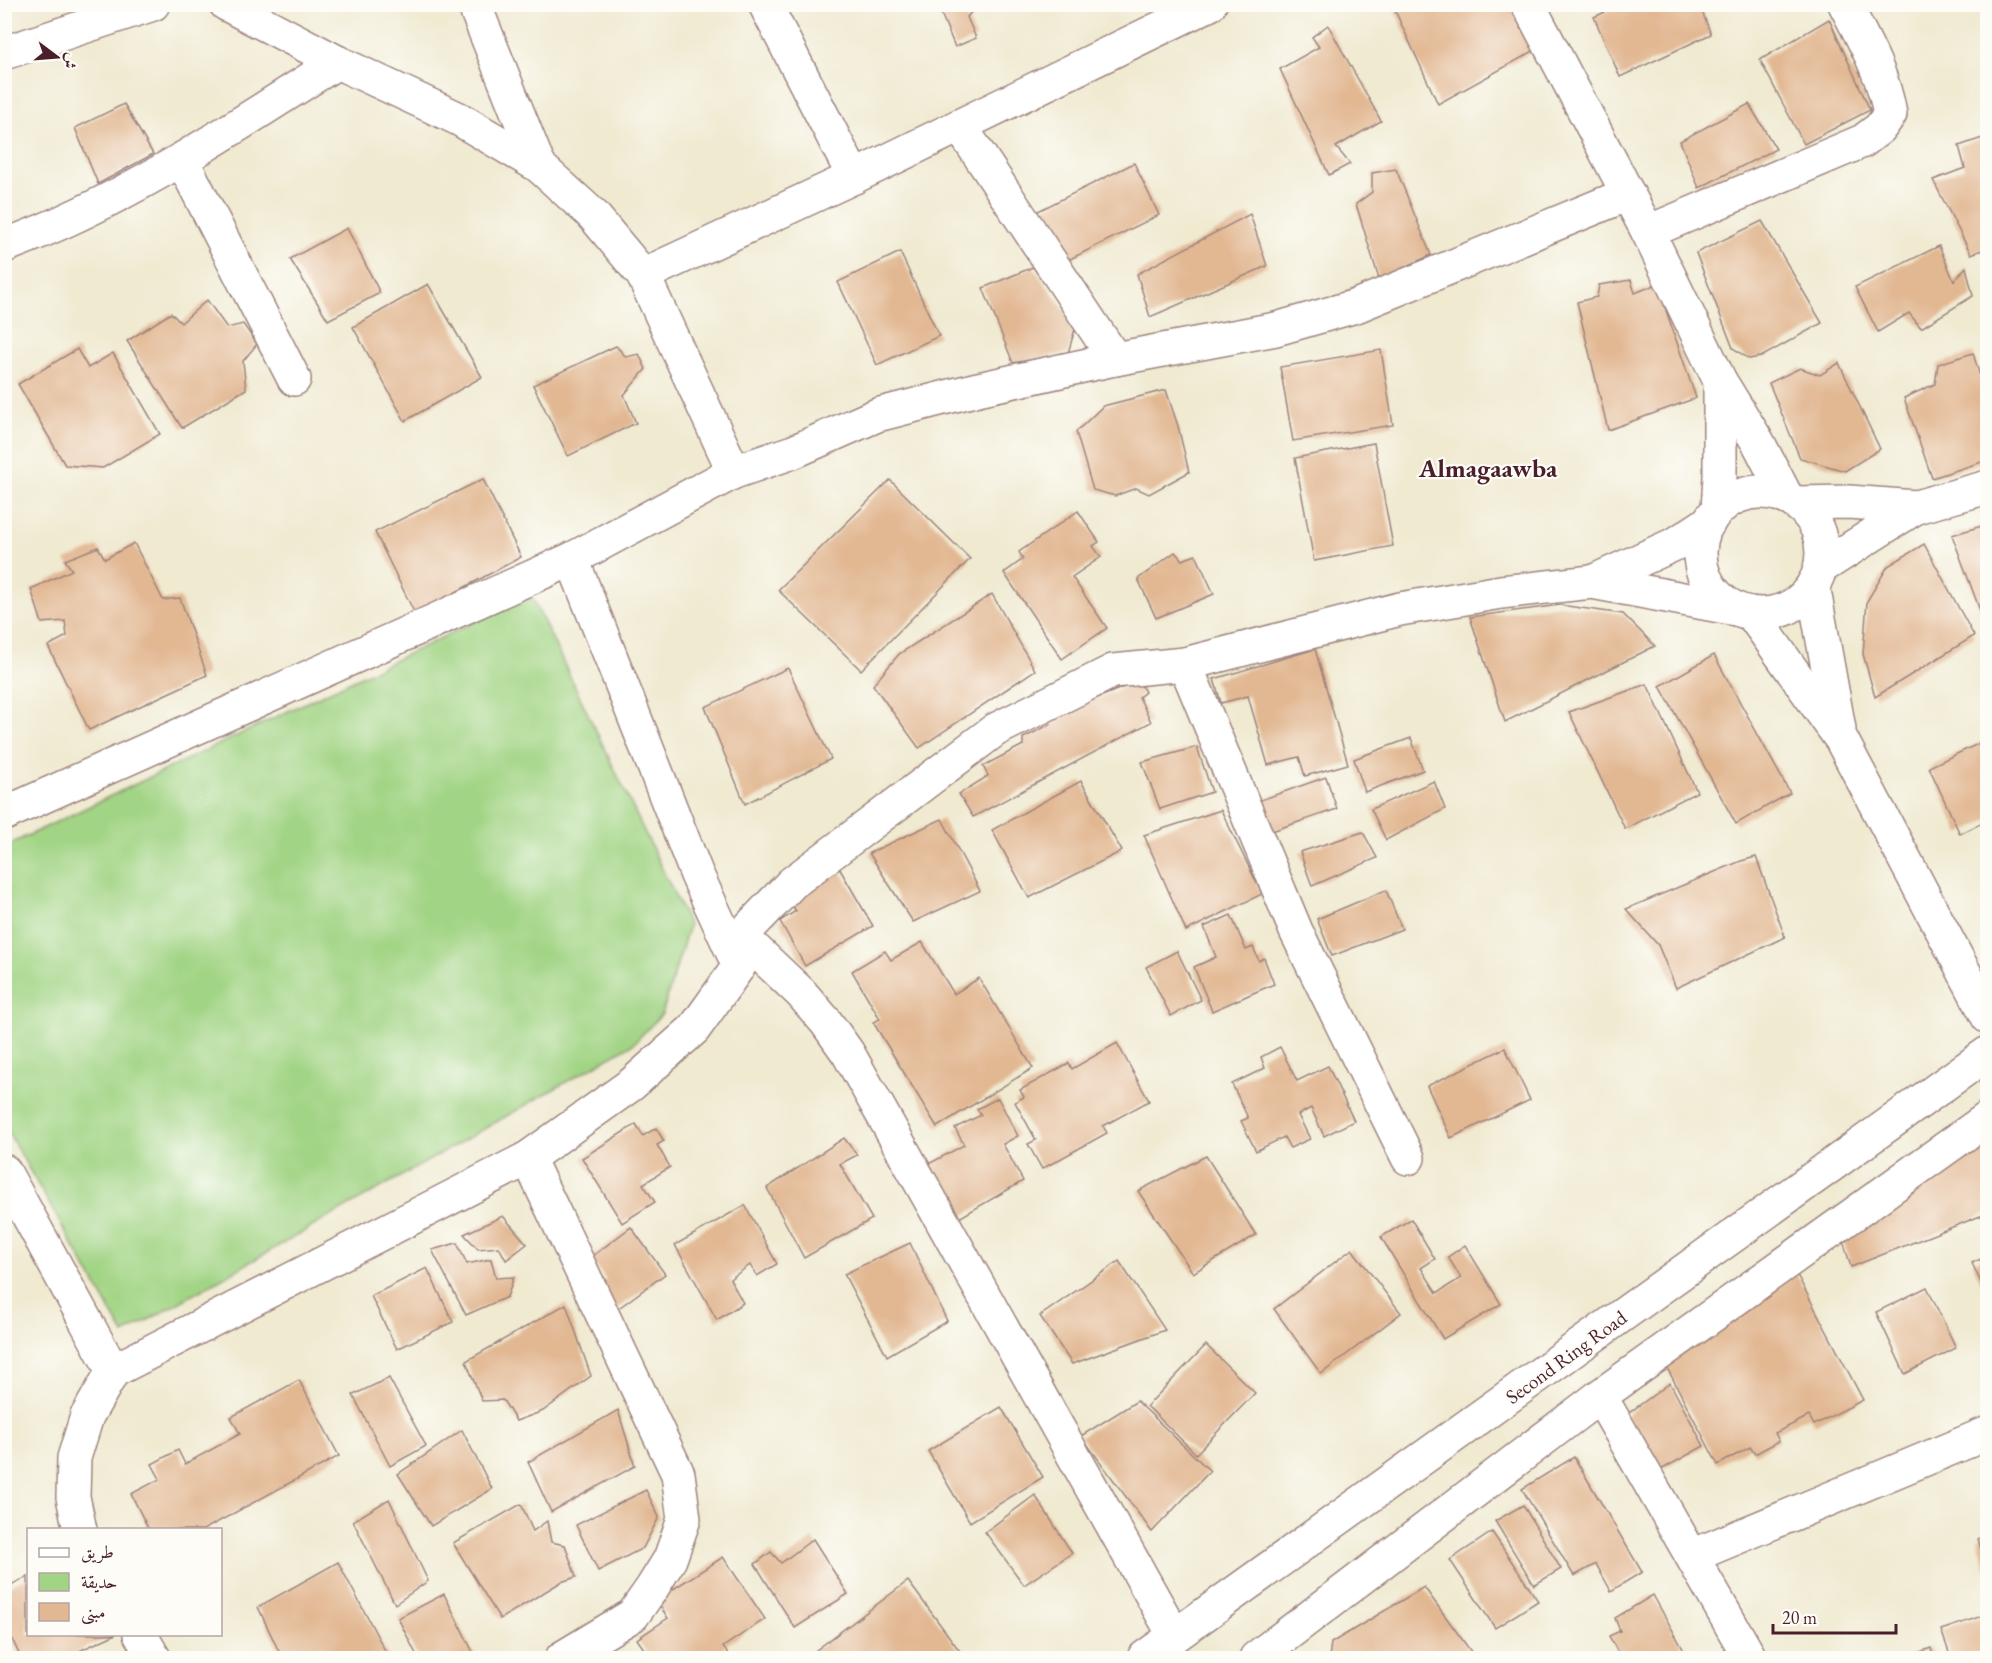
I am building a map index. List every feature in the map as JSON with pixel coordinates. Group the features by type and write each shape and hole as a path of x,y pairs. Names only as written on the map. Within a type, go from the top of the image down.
{"street":[{"path":"4,53 153,4"},
{"path":"226,4 337,62 459,119 539,166 593,215 643,275 734,472"},
{"path":"474,4 539,166"},
{"path":"765,4 854,177"},
{"path":"1528,4 1648,232 1720,381 1791,500 1812,520 1821,543 1816,576 1841,739"},
{"path":"1648,232 1863,141 1880,128 1890,114 1885,89 1845,4"},
{"path":"643,275 960,126 1195,7"},
{"path":"4,246 45,231 182,160 337,62"},
{"path":"960,126 1115,359"},
{"path":"182,160 294,379"},
{"path":"4,814 573,560 734,472 793,452 878,415 978,389 1115,359 1276,328 1356,306 1628,194"},
{"path":"1720,381 1720,476 1713,516 1702,538 1700,555 1703,572 1711,588 1722,601 1744,612 1841,739 1988,1017"},
{"path":"80,1528 73,1497 74,1458 87,1416 113,1371 528,1158 632,1084 694,1029 740,951 792,883 995,730 1113,671 1185,664 1400,609 1501,592 1592,582 1744,612 1770,614 1787,609 1802,599 1816,576 1916,507 1988,487"},
{"path":"1592,582 1677,543 1738,496 1762,492 1791,500 1916,507"},
{"path":"573,560 697,875 740,951 801,993 848,1053 1174,1635"},
{"path":"1185,664 1296,931 1408,1158"},
{"name":"Second Ring Road","path":"1144,1659 1174,1635 1557,1364 1988,1053"},
{"path":"1273,1654 1600,1396 1988,1118"},
{"path":"528,1158 678,1474 684,1519 670,1559 633,1615 562,1659"},
{"path":"4,1171 113,1371"},
{"path":"1600,1396 1750,1659"},
{"path":"1692,1556 1988,1433"},
{"path":"141,1636 154,1659"}],"green space":[{"path":"531,595 689,925 662,1014 633,1044 124,1334 5,1127 4,847"}],"building":[{"path":"937,4 979,4 967,17 976,38 955,47"},
{"path":"1392,4 1517,4 1539,48 1438,104"},
{"path":"1623,4 1699,4 1711,34 1620,77 1594,17"},
{"path":"1829,19 1870,110 1804,144 1760,60"},
{"path":"1328,25 1381,121 1336,147 1350,164 1329,175 1280,69 1319,47 1312,37"},
{"path":"124,104 153,154 98,184 75,128"},
{"path":"1749,104 1776,149 1699,188 1680,141"},
{"path":"1988,136 1988,248 1971,254 1933,180 1965,168 1959,146"},
{"path":"1134,163 1159,215 1060,264 1036,212"},
{"path":"1396,169 1431,255 1379,279 1356,204 1372,192 1372,173"},
{"path":"1250,214 1267,266 1150,317 1137,274"},
{"path":"1762,221 1822,323 1761,357 1749,359 1733,348 1696,253"},
{"path":"347,228 380,293 328,320 290,259"},
{"path":"1939,246 1954,281 1966,267 1973,296 1921,328 1909,313 1878,332 1855,287"},
{"path":"900,252 939,336 877,365 838,282"},
{"path":"1033,267 1076,326 1068,353 1013,363 983,288"},
{"path":"1631,280 1635,293 1657,284 1696,398 1608,430 1577,302 1597,297 1599,285"},
{"path":"428,284 482,377 405,421 353,327"},
{"path":"207,300 227,328 243,324 257,344 243,361 246,389 182,428 127,341 171,313 181,323"},
{"path":"616,346 626,357 639,354 646,369 624,395 636,423 568,456 533,385"},
{"path":"77,349 88,368 113,353 160,434 103,468 65,465 18,384"},
{"path":"1381,350 1393,425 1293,441 1280,367"},
{"path":"1973,353 1982,383 1988,382 1988,460 1932,478 1904,398 1935,384 1938,364"},
{"path":"1839,363 1880,449 1845,471 1800,458 1769,383 1800,368 1820,375"},
{"path":"1166,390 1178,426 1189,472 1149,494 1136,488 1115,496 1093,490 1076,432 1103,406"},
{"path":"1374,443 1393,546 1314,561 1295,458"},
{"path":"483,479 521,557 415,614 375,532"},
{"path":"890,480 970,559 861,670 778,590"},
{"path":"1078,511 1099,542 1093,546 1101,557 1072,577 1107,628 1062,659 1004,573 1023,559 1019,552"},
{"path":"1988,524 1988,624 1985,624 1952,535"},
{"path":"134,543 163,600 180,598 207,675 89,730 48,646 67,636 65,621 42,623 31,589 72,570 65,560 98,547 105,559"},
{"path":"1924,544 1974,636 1875,697 1863,654 1867,601 1888,566"},
{"path":"1175,552 1182,560 1196,555 1214,594 1156,618 1138,579"},
{"path":"992,594 1035,670 919,748 873,685 899,654"},
{"path":"1560,605 1623,614 1655,646 1505,722 1470,617"},
{"path":"1315,649 1348,764 1305,776 1299,757 1268,765 1248,696 1221,703 1214,679"},
{"path":"1714,655 1790,793 1736,824 1660,686"},
{"path":"788,668 831,759 745,804 705,707"},
{"path":"1139,681 1145,692 1139,697 1151,722 973,817 959,794 988,776 983,766 1023,745 1023,738 1051,724 1048,718"},
{"path":"1647,684 1697,792 1625,829 1569,712"},
{"path":"1411,738 1423,770 1365,792 1354,759"},
{"path":"1988,739 1988,820 1960,834 1929,767"},
{"path":"1197,747 1212,792 1160,809 1142,762"},
{"path":"1326,777 1337,809 1266,833 1255,802"},
{"path":"1081,781 1122,851 1029,898 992,830"},
{"path":"1434,781 1445,809 1386,840 1371,809"},
{"path":"1221,810 1262,894 1186,931 1144,835"},
{"path":"942,819 980,891 913,922 869,853"},
{"path":"1363,832 1377,858 1312,886 1300,852"},
{"path":"1756,857 1785,937 1676,988 1658,945 1626,909 1741,861"},
{"path":"838,866 873,926 805,966 780,921 796,911 786,896"},
{"path":"1386,890 1402,929 1332,956 1317,919"},
{"path":"1231,915 1246,950 1253,947 1259,961 1264,958 1274,984 1212,1011 1194,967 1216,957 1204,927"},
{"path":"922,942 954,994 979,978 1033,1068 937,1127 873,1022 880,1019 852,971 885,951 891,960"},
{"path":"1177,951 1201,1000 1171,1016 1146,967"},
{"path":"1117,1043 1149,1101 1103,1126 1107,1133 1042,1169 1028,1144 1036,1140 1015,1102 1024,1097 1020,1090 1069,1063 1072,1069"},
{"path":"1280,1047 1297,1081 1328,1066 1354,1121 1324,1136 1311,1108 1298,1115 1310,1139 1290,1148 1284,1137 1256,1151 1241,1121 1248,1118 1232,1084 1265,1068 1261,1057"},
{"path":"1505,1048 1530,1100 1451,1138 1427,1086"},
{"path":"998,1098 1018,1136 1003,1144 1023,1181 954,1221 925,1166 964,1145 955,1128 981,1115 977,1109"},
{"path":"636,1124 643,1136 656,1128 664,1141 657,1145 670,1167 643,1184 655,1202 622,1223 582,1158"},
{"path":"844,1138 857,1155 840,1164 872,1219 804,1258 767,1188"},
{"path":"1976,1140 1988,1157 1988,1213 1851,1267 1842,1237"},
{"path":"1206,1156 1256,1235 1193,1273 1138,1191"},
{"path":"745,1205 777,1264 757,1276 750,1265 730,1279 743,1303 717,1320 675,1245"},
{"path":"503,1216 527,1244 506,1260 499,1247 478,1249 464,1234"},
{"path":"1411,1219 1435,1259 1421,1268 1437,1293 1461,1278 1448,1257 1465,1245 1501,1304 1443,1339 1381,1237"},
{"path":"631,1227 665,1274 616,1310 598,1285 606,1280 590,1258"},
{"path":"457,1243 467,1264 491,1259 496,1278 514,1277 507,1297 466,1315 432,1250"},
{"path":"910,1243 947,1321 887,1356 844,1274"},
{"path":"1352,1249 1401,1313 1321,1374 1274,1309"},
{"path":"1988,1256 1988,1298 1972,1263"},
{"path":"1119,1261 1165,1330 1072,1364 1040,1316"},
{"path":"427,1268 453,1322 397,1349 371,1296"},
{"path":"1795,1271 1863,1400 1814,1425 1809,1416 1775,1433 1779,1441 1755,1454 1750,1447 1718,1465 1663,1360"},
{"path":"1927,1287 1956,1348 1905,1374 1876,1312"},
{"path":"566,1304 591,1376 543,1411 516,1421 503,1400 482,1401 466,1361"},
{"path":"1206,1345 1255,1393 1196,1454 1147,1406"},
{"path":"389,1378 426,1446 390,1466 353,1395"},
{"path":"299,1380 339,1456 207,1528 148,1528 131,1494 160,1479 152,1464 178,1450 185,1464 240,1434 231,1417"},
{"path":"1670,1383 1704,1446 1657,1472 1626,1415"},
{"path":"1137,1401 1210,1471 1152,1532 1081,1436"},
{"path":"1001,1407 1043,1477 970,1522 928,1451"},
{"path":"618,1410 635,1466 551,1512 528,1462"},
{"path":"462,1430 492,1489 431,1526 398,1474"},
{"path":"1574,1457 1642,1572 1611,1591 1596,1564 1574,1576 1522,1489"},
{"path":"646,1490 659,1517 643,1548 598,1571 576,1525"},
{"path":"1035,1495 1072,1553 1024,1585 985,1532"},
{"path":"389,1499 428,1581 395,1604 353,1521"},
{"path":"521,1504 533,1531 547,1521 551,1542 565,1545 576,1577 561,1582 500,1619 453,1543"},
{"path":"1523,1505 1561,1569 1534,1585 1495,1521"},
{"path":"1492,1532 1538,1601 1495,1628 1450,1560"},
{"path":"1988,1535 1988,1570 1987,1570 1978,1539"},
{"path":"813,1539 848,1594 795,1628 755,1564 771,1552 781,1563"},
{"path":"723,1557 765,1619 723,1647 731,1658 637,1658 646,1652 637,1639 668,1618 656,1600"},
{"path":"338,1562 389,1658 282,1658 258,1607"},
{"path":"27,1577 27,1636 112,1636 64,1658 21,1658 4,1622 4,1588"},
{"path":"908,1581 965,1658 813,1658 811,1654"},
{"path":"1424,1587 1475,1657 1329,1658 1331,1643"},
{"path":"444,1594 476,1658 418,1658 398,1618"},
{"path":"1653,1595 1688,1658 1621,1658 1609,1636 1620,1631 1615,1618"},
{"path":"1988,1614 1988,1658 1951,1658 1941,1630"},
{"path":"1931,1648 1934,1658 1903,1658"}],"district":[{"name":"Almagaawba","path":"1488,468"}]}
